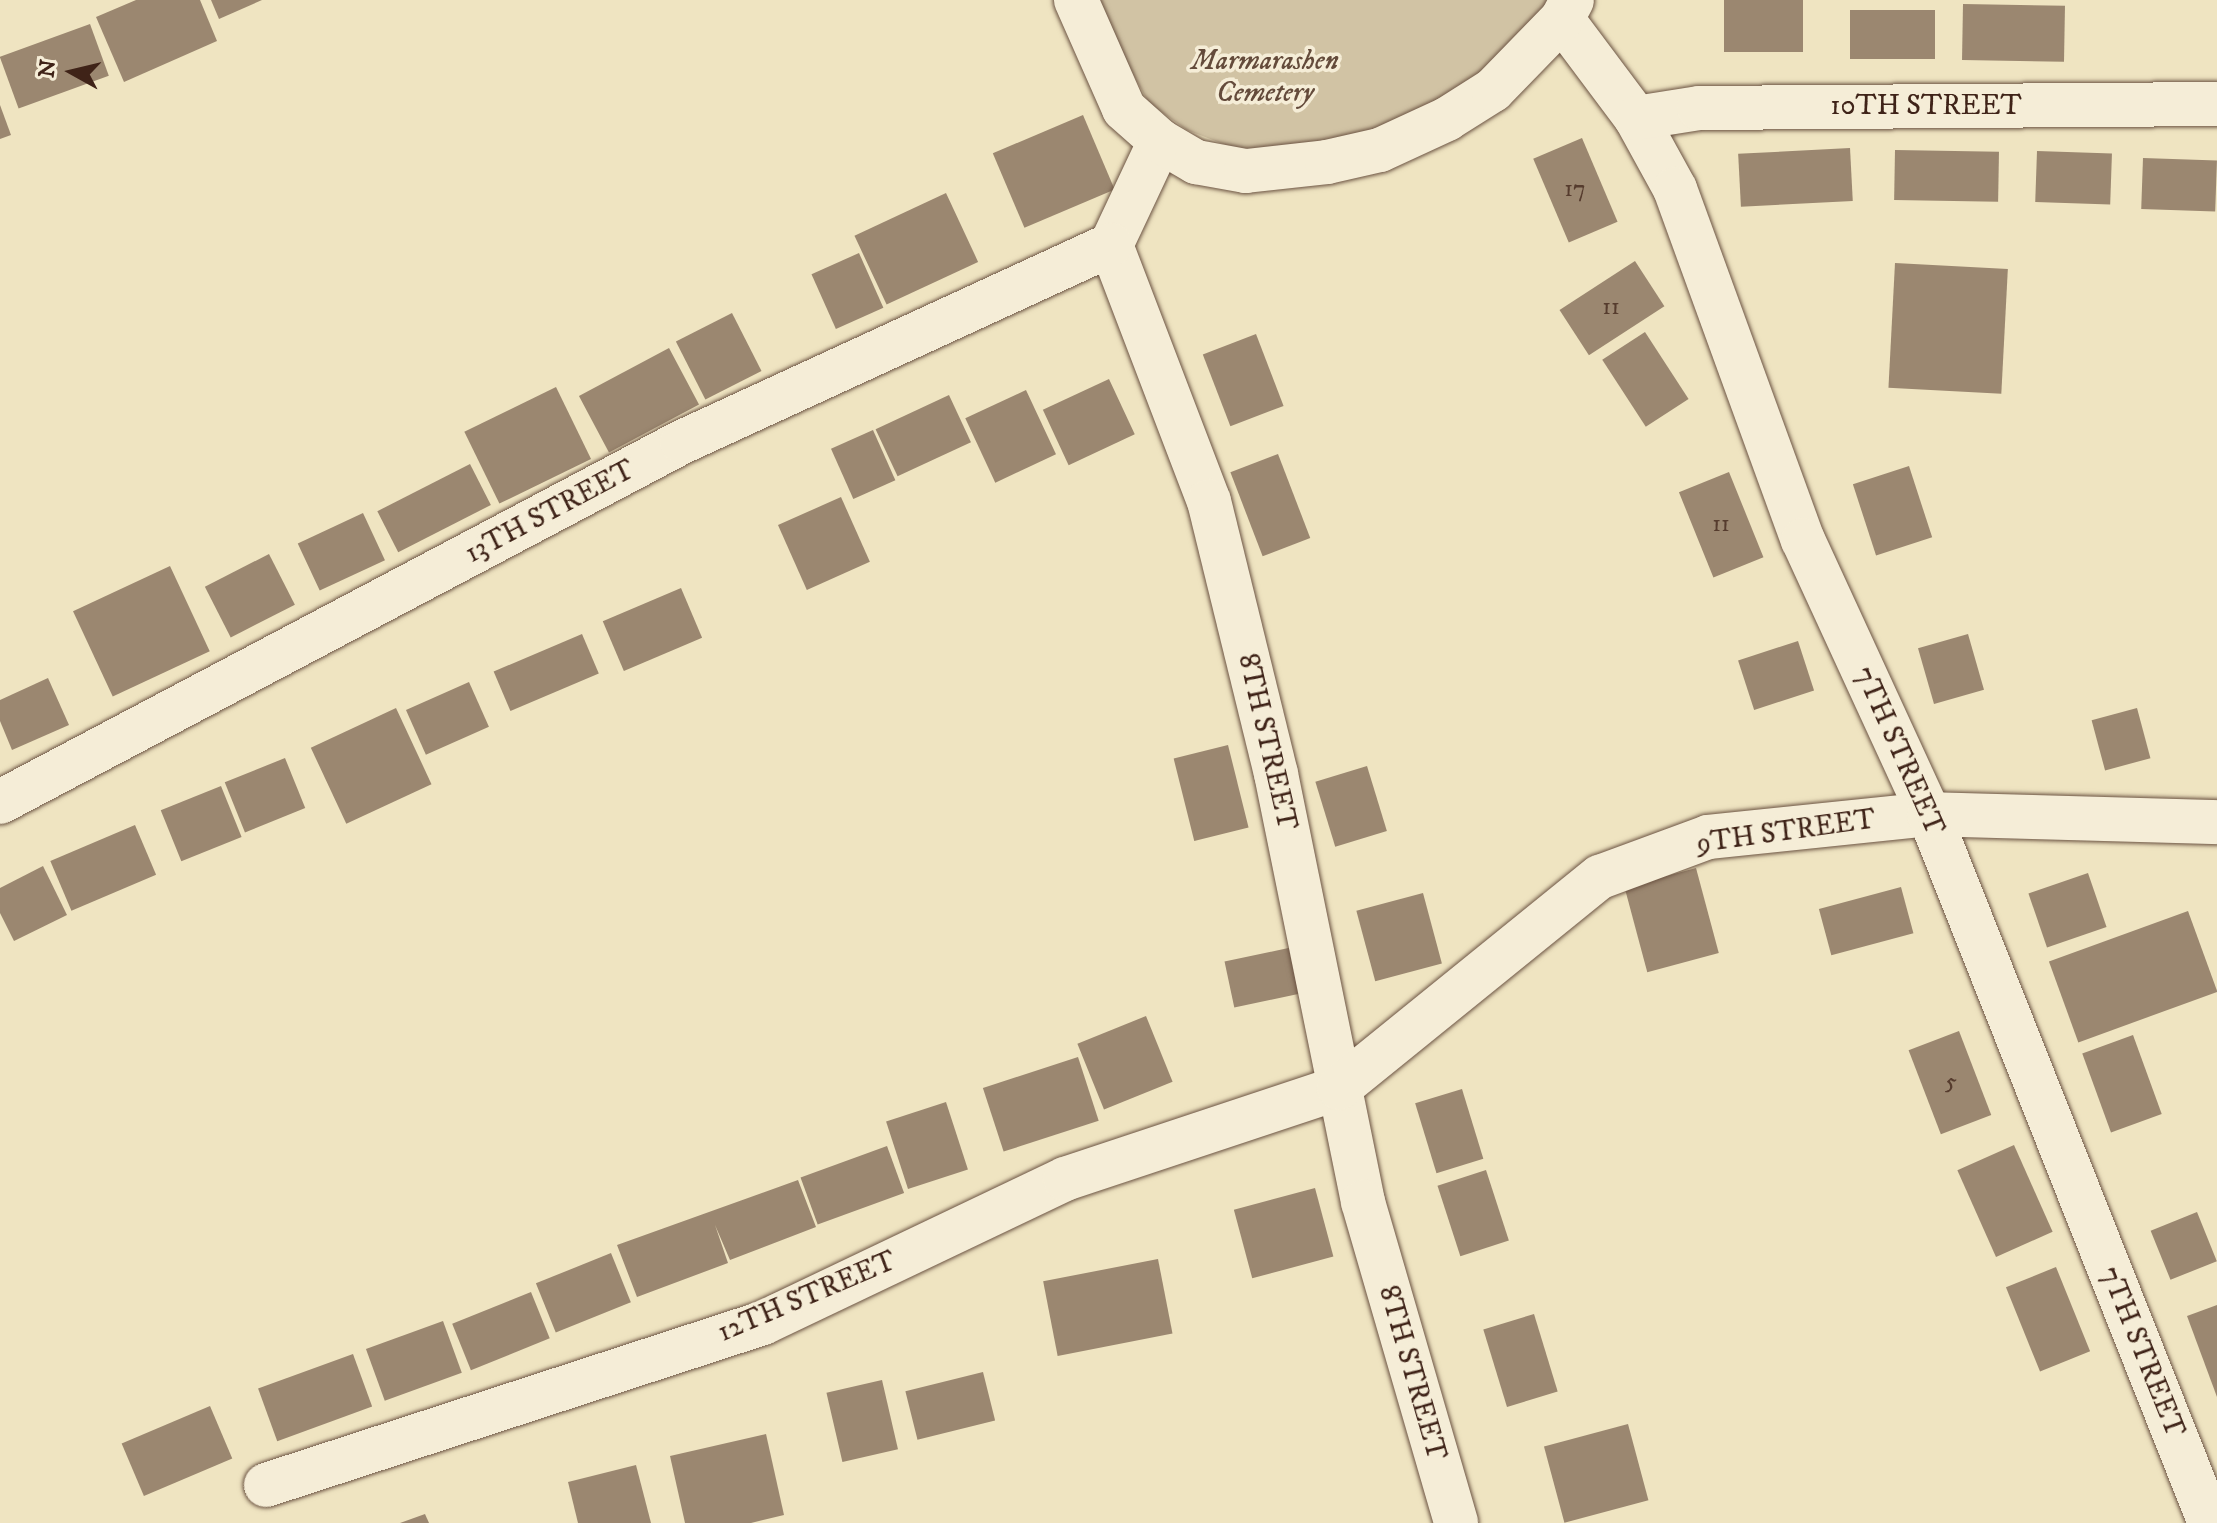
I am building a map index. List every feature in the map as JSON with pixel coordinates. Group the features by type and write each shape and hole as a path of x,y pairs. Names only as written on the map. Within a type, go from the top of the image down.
{"street":[{"path":"1076,0 1124,109 1160,141 1196,162 1246,171 1327,162 1380,150 1447,119 1493,90 1567,10"},
{"name":"7TH STREET","path":"1567,10 1636,118 1675,189 1803,540 1929,814 2210,1523"},
{"name":"10TH STREET","path":"1636,118 1699,108 2217,104"},
{"path":"1111,245 1160,141"},
{"name":"13TH STREET","path":"0,802 682,442 1111,245"},
{"name":"8TH STREET","path":"1111,245 1209,501 1276,774 1363,1202 1456,1523"},
{"name":"9TH STREET","path":"1339,1088 1600,877 1708,837 1929,814 2217,822"},
{"name":"12TH STREET","path":"266,1485 763,1323 1065,1179 1339,1088"}],"green space":[{"name":"Marmarashen Cemetery","path":"1092,0 1562,0 1423,126 1252,155 1187,130 1149,103"}],"building":[{"path":"136,0 200,0 217,41 124,82 96,17"},
{"path":"211,0 262,0 219,19"},
{"path":"1724,0 1803,0 1803,52 1724,52"},
{"path":"1963,4 2065,6 2064,62 1962,60"},
{"path":"1850,10 1935,10 1935,59 1850,59"},
{"path":"90,24 109,76 19,109 0,57"},
{"path":"0,105 11,135 0,139"},
{"path":"1083,115 1115,190 1024,228 993,153"},
{"path":"1582,138 1618,222 1569,242 1533,159"},
{"path":"1850,148 1853,201 1741,207 1738,154"},
{"path":"1895,150 1999,152 1998,202 1894,200"},
{"path":"2037,151 2112,154 2110,205 2035,202"},
{"path":"2143,158 2217,161 2215,212 2141,209"},
{"path":"946,193 978,262 887,305 854,236"},
{"path":"859,253 883,308 836,329 811,274"},
{"path":"1635,261 1664,306 1589,355 1560,310"},
{"path":"1895,263 2008,269 2001,394 1888,388"},
{"path":"732,313 762,371 705,400 676,342"},
{"path":"1645,332 1689,399 1646,427 1602,360"},
{"path":"1256,334 1284,406 1230,426 1203,354"},
{"path":"669,348 699,405 609,452 579,396"},
{"path":"1109,379 1135,434 1069,465 1043,410"},
{"path":"556,387 591,459 499,504 464,432"},
{"path":"1026,390 1056,454 995,483 965,418"},
{"path":"949,395 971,442 898,476 876,429"},
{"path":"873,430 895,480 853,499 831,449"},
{"path":"1278,454 1310,538 1263,556 1230,472"},
{"path":"470,464 491,505 398,552 377,511"},
{"path":"1909,466 1932,537 1876,556 1853,484"},
{"path":"1729,472 1763,557 1713,578 1679,492"},
{"path":"841,497 870,562 807,590 778,525"},
{"path":"363,513 385,560 320,591 298,543"},
{"path":"269,554 295,605 231,637 205,587"},
{"path":"170,566 210,651 113,696 73,611"},
{"path":"681,588 702,638 624,671 603,621"},
{"path":"582,634 599,674 510,711 494,672"},
{"path":"1968,634 1984,690 1934,704 1918,648"},
{"path":"1798,641 1814,690 1754,710 1738,660"},
{"path":"48,678 69,725 12,750 0,721 0,700"},
{"path":"469,682 489,727 426,755 406,710"},
{"path":"396,708 431,784 346,824 311,748"},
{"path":"2137,708 2150,758 2105,770 2092,720"},
{"path":"1228,745 1249,827 1194,841 1174,759"},
{"path":"285,758 305,808 245,832 225,782"},
{"path":"1367,766 1387,831 1335,847 1315,782"},
{"path":"221,786 242,837 181,861 161,810"},
{"path":"135,825 156,875 71,911 50,861"},
{"path":"43,866 67,915 14,941 0,913 0,888"},
{"path":"1696,868 1719,953 1647,972 1625,887"},
{"path":"2088,873 2107,927 2047,947 2028,894"},
{"path":"1901,887 1913,933 1831,955 1819,909"},
{"path":"1423,893 1442,964 1375,981 1356,911"},
{"path":"2188,911 2217,992 2078,1042 2049,962"},
{"path":"1293,947 1303,993 1234,1008 1225,962"},
{"path":"1146,1016 1173,1082 1104,1110 1077,1044"},
{"path":"1959,1031 1991,1115 1941,1134 1909,1050"},
{"path":"2133,1035 2162,1114 2111,1132 2082,1053"},
{"path":"1078,1057 1099,1121 1004,1152 983,1088"},
{"path":"1462,1089 1483,1159 1436,1173 1415,1103"},
{"path":"946,1102 968,1170 908,1189 886,1121"},
{"path":"2014,1145 2053,1232 1996,1257 1957,1170"},
{"path":"887,1146 904,1193 818,1224 801,1177"},
{"path":"1486,1170 1509,1240 1460,1256 1437,1186"},
{"path":"798,1180 816,1227 730,1260 715,1225 728,1263 637,1297 617,1245"},
{"path":"1315,1188 1333,1257 1252,1278 1234,1210"},
{"path":"2197,1212 2217,1261 2170,1280 2151,1231"},
{"path":"611,1253 631,1302 556,1332 536,1283"},
{"path":"1158,1259 1173,1334 1058,1356 1043,1281"},
{"path":"2056,1267 2090,1351 2040,1372 2006,1287"},
{"path":"531,1292 550,1338 471,1370 452,1324"},
{"path":"2217,1305 2217,1397 2187,1316"},
{"path":"1534,1314 1558,1391 1507,1407 1483,1329"},
{"path":"443,1321 462,1373 385,1401 366,1349"},
{"path":"353,1354 372,1407 277,1441 258,1389"},
{"path":"983,1372 995,1421 917,1440 905,1391"},
{"path":"882,1380 898,1449 842,1462 826,1393"},
{"path":"210,1406 232,1458 144,1496 122,1444"},
{"path":"1628,1424 1648,1500 1564,1523 1544,1447"},
{"path":"766,1434 784,1515 751,1523 685,1523 670,1456"},
{"path":"636,1465 651,1523 578,1523 568,1482"},
{"path":"425,1514 429,1523 400,1523"}]}
